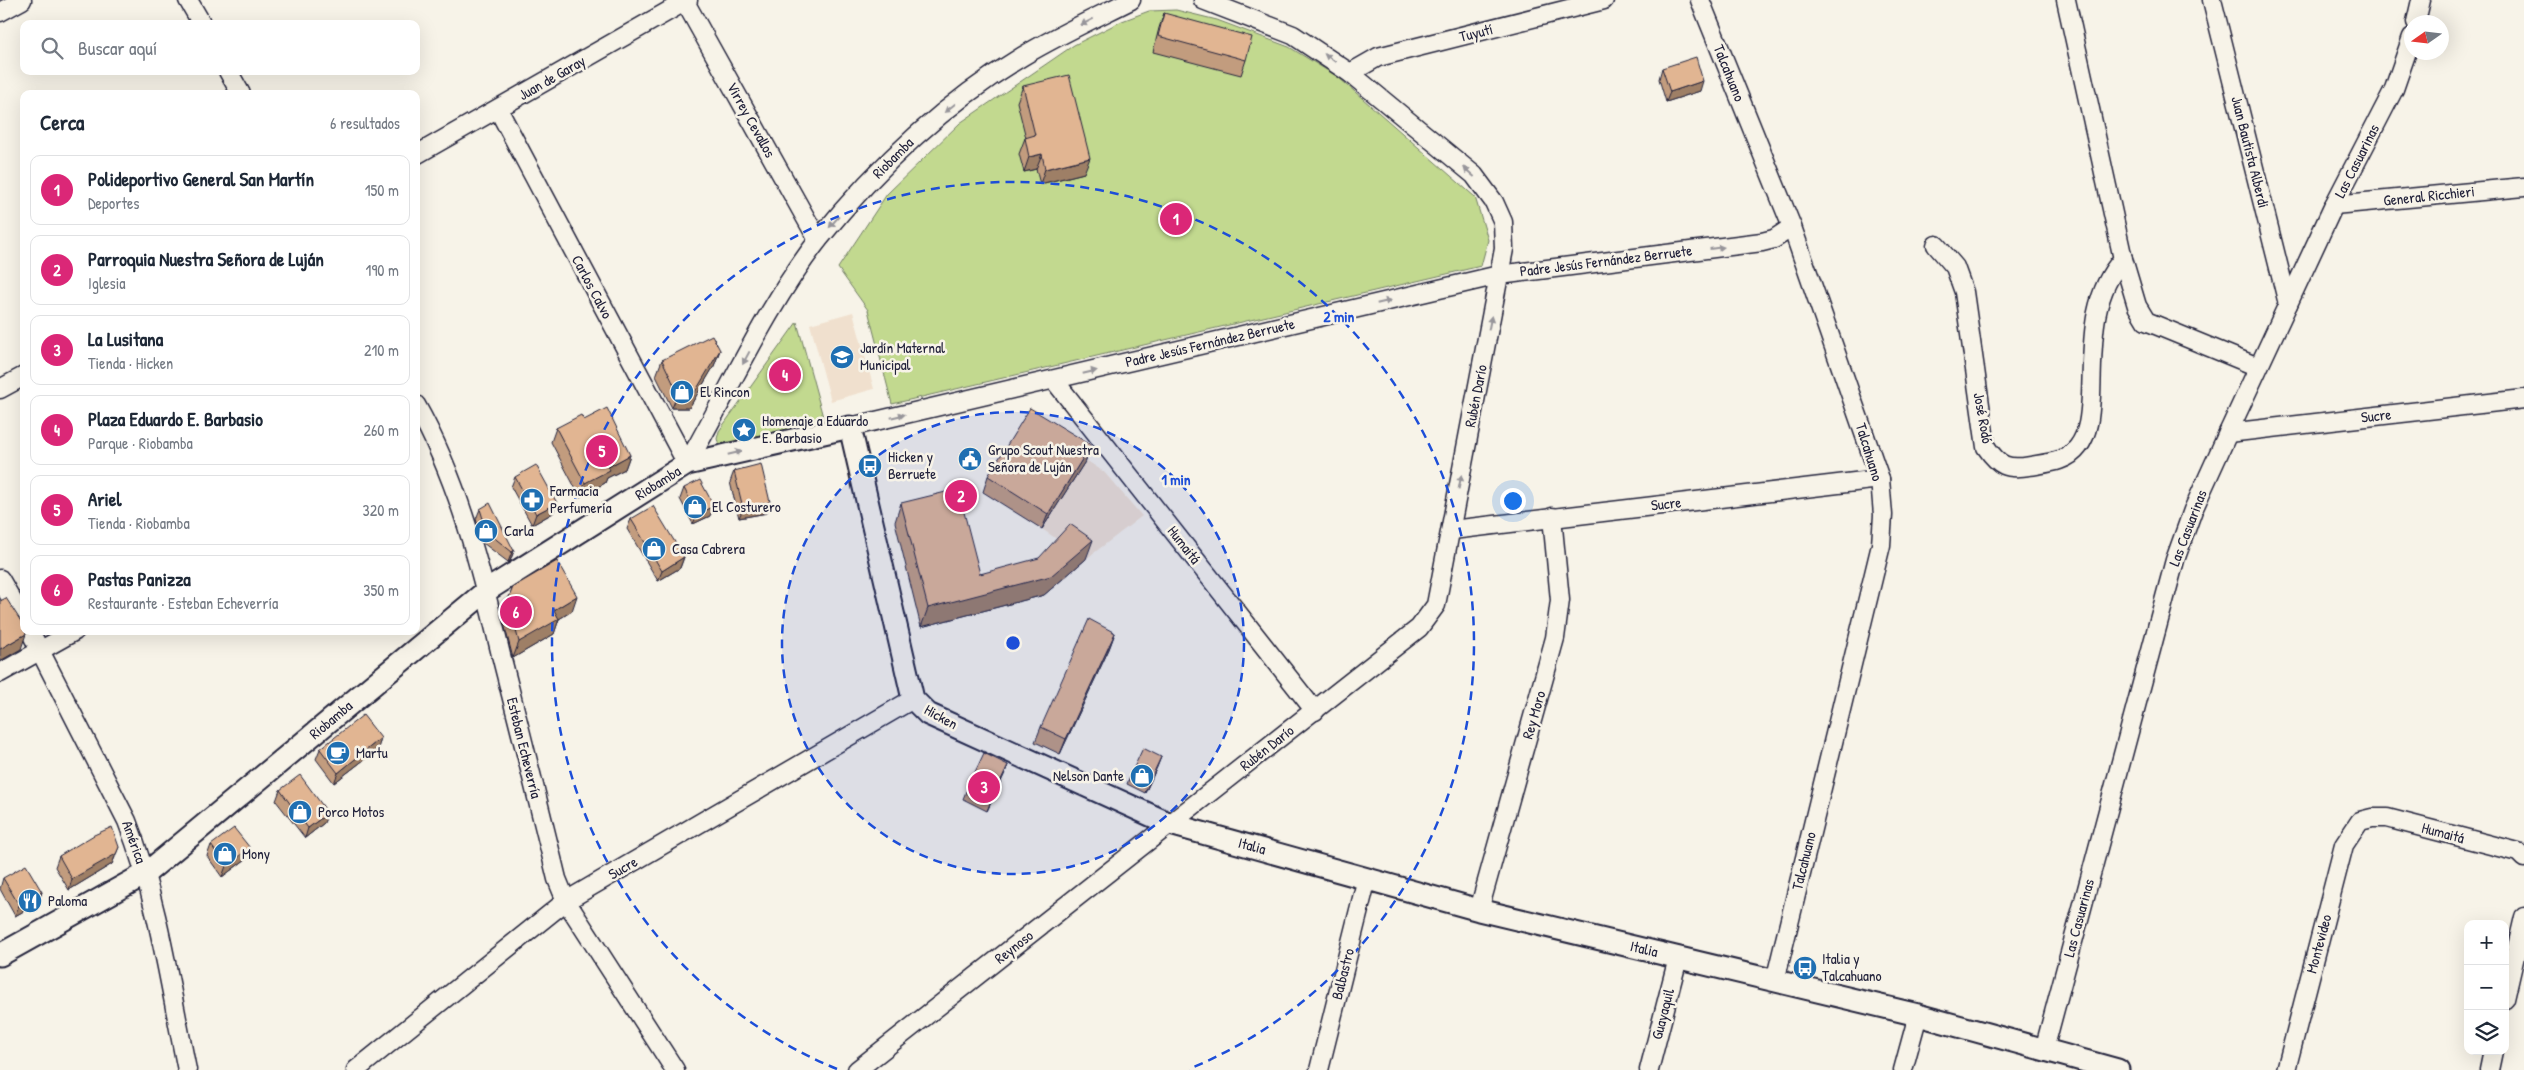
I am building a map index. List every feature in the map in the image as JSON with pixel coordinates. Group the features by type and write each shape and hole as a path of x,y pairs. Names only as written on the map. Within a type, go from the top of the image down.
{"street":[{"path":"0,12 22,0"},
{"path":"188,0 200,20"},
{"name":"Riobamba","path":"0,955 145,874 486,591 687,464 767,318 818,240 866,185 915,136 966,94 1023,56 1131,0"},
{"name":"Rubén Darío","path":"1170,824 1419,628 1436,605 1452,530 1504,249 1503,222 1494,202 1474,176 1350,73 1293,35 1203,0"},
{"name":"Tuyutí","path":"1350,73 1378,58 1604,0"},
{"name":"Talcahuano","path":"1700,0 1792,227 1880,479 1883,515 1881,545 1775,981"},
{"path":"2066,0 2123,259 2137,306 2146,321 2258,367"},
{"name":"Juan Bautista Alberdi","path":"2212,0 2288,304"},
{"path":"2418,15 2421,0"},
{"name":"Virrey Cevallos","path":"685,1 818,240"},
{"name":"Juan de Garay","path":"420,153 685,1"},
{"name":"Las Casuarinas","path":"2044,1050 2175,560 2193,510 2334,205 2394,89 2404,60"},
{"path":"230,75 239,90"},
{"name":"Carlos Calvo","path":"498,109 687,464"},
{"name":"General Ricchieri","path":"2334,205 2524,187"},
{"name":"Padre Jesús Fernández Berruete","path":"687,464 1499,275 1762,242 1774,239 1792,227"},
{"name":"José Rodó","path":"1936,246 1955,268 1964,292 1986,447 1996,461 2005,466 2021,467 2059,461 2078,448 2086,434 2090,406 2094,324 2102,291 2111,272 2123,259"},
{"path":"0,389 20,378"},
{"name":"Humaitá","path":"1054,380 1315,711"},
{"name":"Sucre","path":"2228,433 2524,399"},
{"name":"Esteban Echeverría","path":"420,420 424,435 447,468 486,591 557,879 566,901 675,1070"},
{"name":"Hicken","path":"850,427 913,700 928,714 1170,824"},
{"name":"Sucre","path":"1452,530 1880,479"},
{"name":"Rey Moro","path":"1479,910 1556,638 1560,600 1552,517"},
{"path":"0,579 20,614"},
{"name":"América","path":"32,635 127,821 145,874 187,1070"},
{"path":"0,673 68,635"},
{"name":"Sucre","path":"356,1070 566,901 913,700"},
{"name":"Humaitá","path":"2360,821 2372,818 2387,818 2518,852 2524,858"},
{"name":"Montevideo","path":"2286,1070 2344,845 2360,821"},
{"name":"Italia","path":"1170,824 1479,910 1918,1015 2118,1070"},
{"name":"Reynoso","path":"857,1070 1170,824"},
{"name":"Balbastro","path":"1319,1070 1366,878"},
{"path":"2509,983 2524,917"},
{"name":"Guayaquil","path":"1649,1070 1678,958"},
{"path":"1903,1070 1918,1015"},
{"path":"2489,1070 2493,1055"}],"shaded area":[{"name":"Jardín Maternal Municipal","path":"853,312 874,389 831,401 810,324"},
{"path":"1086,460 1104,472 1142,516 1086,559 1042,529"}],"green space":[{"path":"1176,10 1217,20 1289,47 1338,77 1475,197 1488,240 1481,266 892,404 868,310 838,268 887,194 960,123 1074,45 1122,21 1149,11"},
{"path":"797,322 826,428 721,449 717,439 719,431"}],"building":[{"path":"1164,13 1252,37 1246,60 1158,36"},
{"path":"1696,57 1703,81 1670,92 1662,68"},
{"path":"1069,75 1090,158 1045,169 1042,154 1029,157 1025,138 1035,135 1023,86"},
{"path":"712,335 720,350 695,392 678,393 662,360"},
{"path":"607,408 630,455 608,467 610,470 585,483 556,428 581,415 584,420"},
{"path":"1030,408 1091,445 1048,514 988,476"},
{"path":"761,464 770,502 743,508 734,471"},
{"path":"536,465 557,503 536,514 515,477"},
{"path":"700,480 714,506 697,514 684,488"},
{"path":"958,489 980,574 1039,558 1070,524 1093,540 1051,576 928,608 901,503"},
{"path":"490,503 514,551 512,552 487,532 480,509"},
{"path":"653,506 684,557 662,571 631,519"},
{"path":"557,561 577,596 554,610 559,619 519,642 508,600 513,587"},
{"path":"6,598 20,620 20,635 24,635 0,649 0,601"},
{"path":"1089,619 1115,633 1066,739 1041,727"},
{"path":"363,715 381,738 338,773 320,749"},
{"path":"1143,748 1161,757 1149,783 1131,774"},
{"path":"984,753 1008,765 991,801 967,789"},
{"path":"300,775 328,813 308,828 280,790"},
{"path":"112,827 119,847 116,854 72,879 59,856 94,835"},
{"path":"234,828 250,848 226,866 211,845"},
{"path":"26,865 42,892 19,905 3,878"}],"place":[{"name":"Polideportivo General San Martín","path":"1176,219"},
{"name":"Jardín Maternal Municipal","path":"842,357"},
{"name":"Plaza Eduardo E. Barbasio","path":"785,375"},
{"name":"El Rincon","path":"682,392"},
{"name":"Homenaje a Eduardo E. Barbasio","path":"744,430"},
{"name":"Ariel","path":"602,451"},
{"name":"Grupo Scout Nuestra Señora de Luján","path":"970,459"},
{"name":"Hicken y Berruete","path":"870,466"},
{"name":"Parroquia Nuestra Señora de Luján","path":"961,496"},
{"name":"Farmacia Perfumería","path":"532,500"},
{"name":"El Costurero","path":"695,507"},
{"name":"Carla","path":"486,531"},
{"name":"Casa Cabrera","path":"654,549"},
{"name":"Pastas Panizza","path":"516,612"},
{"name":"Martu","path":"338,753"},
{"name":"Nelson Dante","path":"1142,776"},
{"name":"La Lusitana","path":"984,787"},
{"name":"Porco Motos","path":"300,812"},
{"name":"Mony","path":"225,854"},
{"name":"Paloma","path":"30,901"},
{"name":"Italia y Talcahuano","path":"1805,968"}]}
